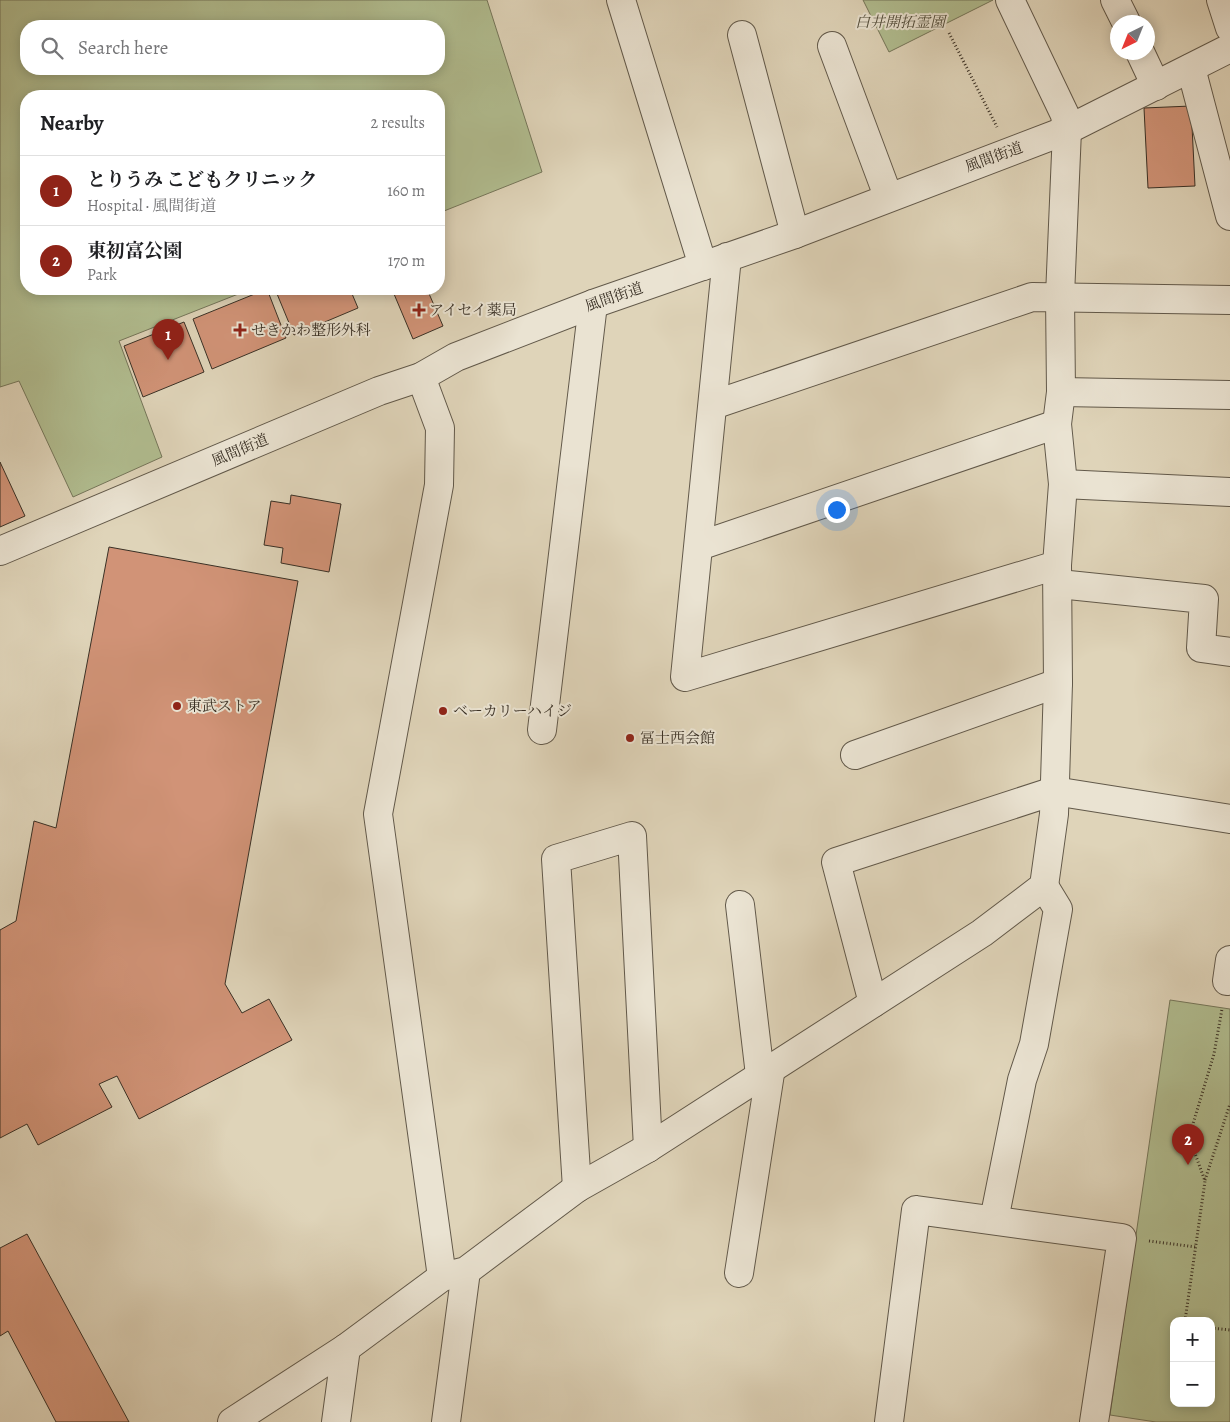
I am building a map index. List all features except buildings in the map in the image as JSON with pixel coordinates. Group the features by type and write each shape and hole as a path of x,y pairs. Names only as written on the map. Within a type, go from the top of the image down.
{"street":[{"path":"621,0 715,262 713,404 685,677 1058,575 1204,599 1201,648 1230,652"},
{"path":"994,1220 1022,1080 1034,1044 1058,910 1044,886 1054,814 1058,683 1058,575 1063,484 1057,424 1061,392 1060,296 1067,130 1065,115 1010,0"},
{"path":"1116,0 1123,15"},
{"path":"1221,0 1230,28"},
{"path":"742,35 795,234"},
{"path":"832,46 888,196"},
{"name":"風間街道","path":"0,551 379,391 421,377 456,357 593,304 795,234 888,196 1067,130 1230,48"},
{"path":"1144,60 1156,86"},
{"path":"1192,68 1230,216"},
{"path":"713,404 1032,297 1230,300"},
{"path":"542,730 593,304"},
{"path":"421,377 440,428 439,485 378,814 454,1274 446,1422"},
{"path":"1061,392 1230,396"},
{"path":"699,546 1057,424"},
{"path":"1063,484 1230,492"},
{"path":"855,755 1058,683"},
{"path":"873,1002 836,862 1054,791 1230,819"},
{"path":"577,1188 556,859 632,836 648,1148"},
{"path":"232,1422 346,1348 577,1188 648,1148 982,933 1044,886"},
{"path":"739,1273 765,1071 740,905"},
{"path":"889,1422 916,1210 1122,1238 1094,1422"},
{"path":"336,1422 346,1348"}],"path":[{"path":"949,33 1010,152"},
{"path":"1205,1181 1189,1137 1214,1054 1228,970"},
{"path":"1186,1317 1205,1181 1230,1104"},
{"path":"1122,1238 1196,1247"},
{"path":"1215,1328 1230,1330"}],"green space":[{"path":"0,0 487,0 542,172 445,211 445,90 20,90 20,295 236,295 119,341 162,457 73,497 19,381 0,387"},
{"name":"白井開拓霊園","path":"863,0 993,0 889,52"},
{"path":"1170,1000 1230,1009 1230,1422 1156,1422 1110,1415"}],"place":[{"name":"アイセイ薬局","path":"419,310"},
{"name":"せきかわ整形外科","path":"240,330"},
{"name":"とりうみ こどもクリニック","path":"168,360"},
{"name":"東武ストア","path":"177,706"},
{"name":"ベーカリーハイジ","path":"443,711"},
{"name":"冨士西会館","path":"630,738"},
{"name":"東初富公園","path":"1188,1165"}]}
